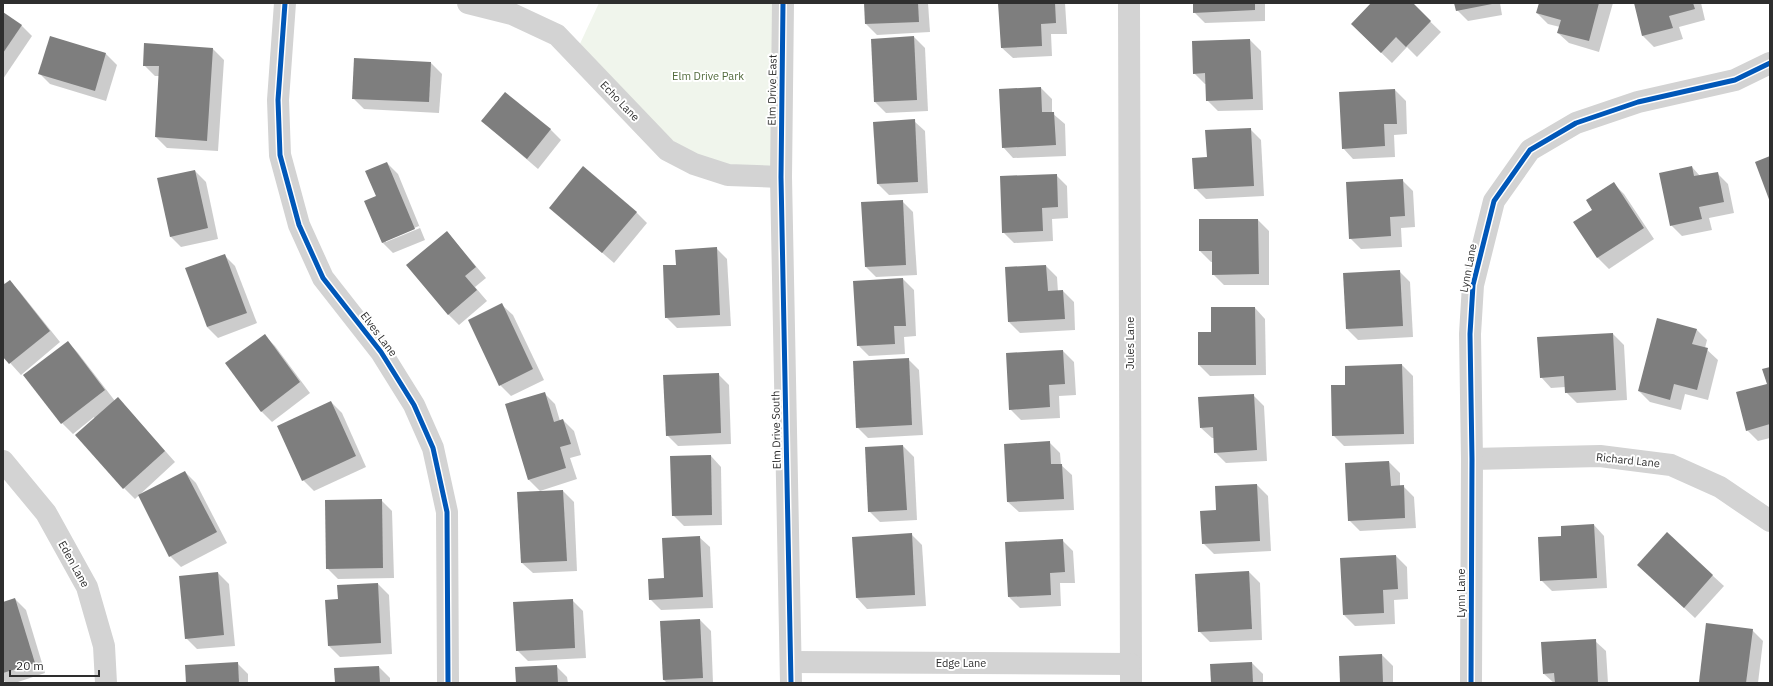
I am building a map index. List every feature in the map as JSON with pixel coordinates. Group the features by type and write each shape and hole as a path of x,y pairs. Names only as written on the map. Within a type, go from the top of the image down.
{"street":[{"name":"Elves Lane","path":"285,3 278,100 280,155 299,225 323,278 381,352 414,405 433,448 447,512 448,683"},
{"name":"Echo Lane","path":"468,3 512,14 557,35 667,150 694,164 728,175 781,177"},
{"name":"Elm Drive East","path":"781,177 783,3"},
{"name":"Jules Lane","path":"1129,3 1131,673"},
{"name":"Lynn Lane","path":"1471,683 1472,459 1470,334 1473,285 1494,201 1530,150 1576,123 1638,102 1735,80 1770,63"},
{"name":"Elm Drive South","path":"781,177 791,683"},
{"name":"Richard Lane","path":"1472,459 1600,456 1671,465 1720,487 1770,521"},
{"name":"Eden Lane","path":"3,461 46,513 87,586 104,646 106,683"},
{"name":"Edge Lane","path":"791,662 1131,673"}],"green space":[{"name":"Elm Drive Park","path":"599,3 782,3 782,174 718,173 658,130 578,48"}],"building":[{"path":"864,3 918,3 919,22 865,24"},
{"path":"998,3 1055,3 1056,23 1041,24 1042,46 1001,48"},
{"path":"1193,3 1255,3 1255,10 1193,13"},
{"path":"1371,3 1413,3 1431,21 1406,47 1396,37 1381,53 1351,24"},
{"path":"1454,3 1492,3 1492,4 1456,11"},
{"path":"1539,3 1599,3 1589,41 1557,33 1561,20 1536,13"},
{"path":"1634,3 1693,3 1695,9 1669,16 1673,28 1642,36"},
{"path":"3,12 22,25 3,53"},
{"path":"50,36 106,53 95,91 38,74"},
{"path":"914,36 917,100 874,102 871,39"},
{"path":"1250,39 1253,99 1206,101 1205,73 1193,74 1192,41"},
{"path":"144,43 213,48 207,141 155,137 159,66 143,66"},
{"path":"354,58 431,62 429,102 352,99"},
{"path":"1041,87 1042,112 1054,112 1056,145 1002,148 999,89"},
{"path":"1395,89 1397,124 1384,124 1385,146 1342,149 1339,92"},
{"path":"505,92 551,129 527,159 481,121"},
{"path":"915,119 918,182 877,184 873,122"},
{"path":"1251,128 1254,186 1194,189 1192,158 1207,157 1205,130"},
{"path":"1770,156 1770,202 1755,162"},
{"path":"387,162 415,229 382,243 364,201 376,196 365,171"},
{"path":"583,166 637,212 602,253 549,208"},
{"path":"1692,166 1694,176 1718,172 1724,202 1699,207 1702,219 1670,226 1659,173"},
{"path":"195,170 208,228 170,237 157,178"},
{"path":"1057,174 1058,207 1042,208 1043,231 1002,233 1000,176"},
{"path":"1403,179 1405,216 1390,217 1391,236 1349,239 1346,182"},
{"path":"1614,182 1644,228 1597,258 1573,222 1592,210 1586,200"},
{"path":"903,200 906,265 865,267 861,202"},
{"path":"1199,219 1258,219 1259,274 1212,275 1212,251 1199,251"},
{"path":"447,231 476,267 465,276 477,290 448,315 406,265"},
{"path":"717,247 720,315 665,318 663,265 676,265 675,250"},
{"path":"225,254 247,313 207,327 185,268"},
{"path":"1046,265 1048,291 1063,290 1065,319 1008,322 1005,267"},
{"path":"1400,270 1403,326 1346,329 1343,273"},
{"path":"903,278 906,326 894,326 895,344 857,346 853,281"},
{"path":"10,280 50,331 9,364 3,357 3,285"},
{"path":"502,303 533,369 499,386 468,320"},
{"path":"1211,307 1255,307 1256,365 1198,365 1198,332 1211,332"},
{"path":"1657,318 1697,329 1692,344 1708,348 1697,390 1674,384 1670,400 1638,391"},
{"path":"1613,333 1616,390 1565,393 1564,376 1540,378 1537,337"},
{"path":"265,334 300,382 261,412 225,363"},
{"path":"68,341 105,390 61,424 23,375"},
{"path":"1063,350 1065,384 1049,385 1050,407 1009,410 1006,353"},
{"path":"909,358 912,425 856,428 853,361"},
{"path":"1402,364 1404,434 1332,436 1331,385 1345,385 1345,366"},
{"path":"1770,367 1770,424 1746,431 1736,392 1767,384 1762,369"},
{"path":"719,373 721,433 666,436 663,375"},
{"path":"545,392 554,422 563,419 571,444 560,447 566,468 528,480 505,404"},
{"path":"1254,394 1257,450 1214,453 1213,427 1200,428 1198,397"},
{"path":"118,397 165,451 123,489 75,435"},
{"path":"331,401 356,456 302,481 277,426"},
{"path":"1050,441 1051,464 1062,464 1064,499 1007,502 1004,444"},
{"path":"903,445 907,510 868,512 865,447"},
{"path":"711,455 712,515 672,516 670,456"},
{"path":"1389,461 1391,486 1404,485 1405,518 1348,521 1345,463"},
{"path":"185,471 217,532 169,557 138,495"},
{"path":"1257,484 1260,541 1202,544 1200,511 1216,510 1215,486"},
{"path":"563,490 567,561 521,563 517,492"},
{"path":"382,499 383,568 326,569 325,500"},
{"path":"1594,524 1597,578 1540,581 1538,537 1561,536 1561,526"},
{"path":"1667,532 1713,575 1684,608 1637,565"},
{"path":"912,533 915,595 856,598 852,537"},
{"path":"700,536 703,597 649,600 648,579 664,578 662,538"},
{"path":"1063,539 1065,572 1050,573 1051,595 1008,597 1005,542"},
{"path":"1396,555 1398,589 1383,590 1384,613 1343,615 1340,558"},
{"path":"1249,571 1252,629 1198,632 1195,574"},
{"path":"218,572 224,635 185,639 179,576"},
{"path":"378,583 381,643 328,646 325,600 338,599 337,585"},
{"path":"15,598 35,663 3,673 3,602"},
{"path":"573,599 575,648 516,651 513,602"},
{"path":"700,619 703,678 663,680 660,621"},
{"path":"1706,623 1753,629 1746,683 1699,682"},
{"path":"1596,639 1598,683 1555,683 1554,673 1543,674 1541,642"},
{"path":"1382,654 1383,683 1340,683 1339,656"},
{"path":"238,662 239,683 186,683 185,665"},
{"path":"1252,662 1253,683 1211,683 1210,664"},
{"path":"557,665 558,683 516,683 515,667"},
{"path":"379,666 380,683 335,683 334,668"}],"cycle path":[{"path":"285,3 278,100 280,155 299,225 323,278 381,352 414,405 433,448 447,512 448,683"},
{"path":"783,3 781,177 791,683"},
{"path":"1471,683 1472,459 1470,334 1473,285 1494,201 1530,150 1576,123 1638,102 1735,80 1770,63"}]}
